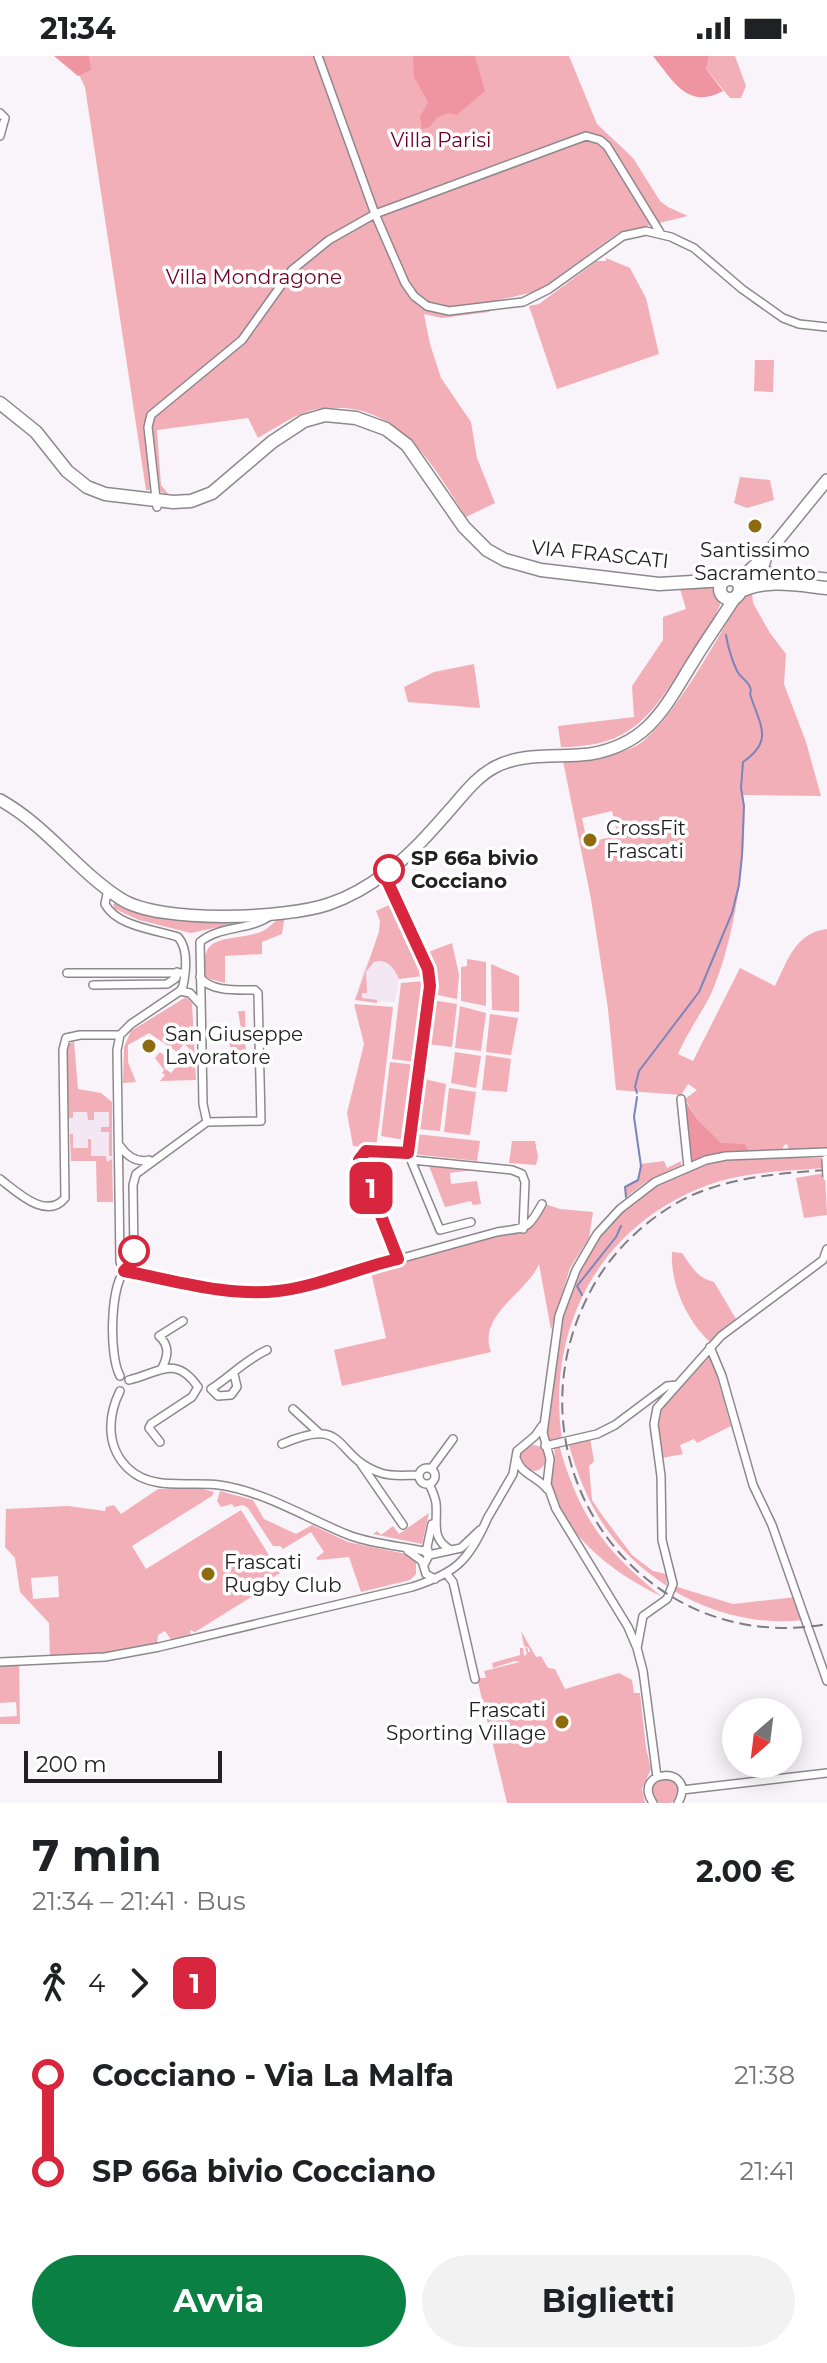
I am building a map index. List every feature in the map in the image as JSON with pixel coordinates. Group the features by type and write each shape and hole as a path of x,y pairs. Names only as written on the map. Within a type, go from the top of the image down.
{"main road":[{"name":"VIA FRASCATI","path":"0,403 39,436 67,471 85,486 105,494 157,504 206,496 298,424 319,416 341,415 378,425 404,443 464,527 487,550 505,560 541,570 659,584 744,581 827,588"},
{"path":"744,581 766,555"}],"street":[{"path":"318,56 375,214 410,292 424,305 443,311 515,304 527,300 549,289 627,234 639,231 661,234 694,248 742,289 783,318 803,325 827,327"},
{"path":"0,113 5,118 0,136"},
{"path":"157,504 148,424 153,412 242,340 299,262 334,237 375,214 586,136 600,140 607,146 661,234"},
{"path":"766,555 827,480"},
{"path":"0,800 35,822 108,889 136,907 162,914 273,913 330,904 384,874 423,840 473,784 495,767 516,760 599,752 623,744 645,730 669,702 744,581 827,577"},
{"path":"384,874 428,969 429,996 410,1140 413,1160 440,1230 471,1222"},
{"path":"108,889 104,900 111,913 125,921 192,941 263,921 273,913"},
{"path":"178,937 185,948 182,989"},
{"path":"202,939 199,945 200,1005 203,1104 207,1122"},
{"path":"67,973 181,972"},
{"path":"93,985 167,984 181,972"},
{"path":"200,976 204,983 226,989 255,990 258,998 261,1121 207,1122 136,1174 133,1185 134,1256 117,1289 114,1361 120,1376 129,1380 162,1368 175,1368 185,1372 198,1387 211,1389 222,1397 231,1395 237,1387 234,1374"},
{"path":"182,989 200,1005"},
{"path":"124,1271 120,1262 117,1050 120,1035 182,989"},
{"path":"0,1179 35,1204 58,1205 65,1198 63,1050 66,1038 120,1035"},
{"path":"681,1099 688,1167"},
{"path":"119,1144 129,1157 142,1162 154,1159"},
{"path":"398,1259 359,1160 365,1152 376,1151 413,1160 504,1166 518,1171 525,1179 523,1229"},
{"path":"550,1494 546,1476 549,1452 543,1433 559,1316 587,1250 620,1209 665,1176 726,1156 826,1154 827,1177"},
{"path":"124,1271 220,1289 255,1292 294,1288 497,1232 523,1229 533,1221 542,1204"},
{"path":"637,1648 643,1616 667,1599 673,1584 662,1540 661,1476 654,1424 657,1408 735,1323 823,1260 827,1249"},
{"path":"162,1368 167,1358 167,1348 159,1336 183,1321"},
{"path":"710,1347 722,1376 753,1485 777,1538 827,1681"},
{"path":"211,1389 267,1350"},
{"path":"120,1376 114,1382 120,1391"},
{"path":"120,1391 127,1389 129,1380"},
{"path":"525,1443 535,1441 545,1446 597,1434 615,1425 667,1386 677,1385"},
{"path":"160,1442 149,1428 151,1424 192,1397 198,1387"},
{"path":"120,1391 111,1421 112,1442 130,1470 142,1477 166,1483 222,1485 292,1507 353,1536 424,1551 447,1560 447,1572 453,1582 475,1679"},
{"path":"293,1409 318,1432 347,1448 403,1525"},
{"path":"402,1589 415,1582 432,1555 454,1551 473,1539 507,1487 516,1456 545,1420"},
{"path":"282,1444 318,1432"},
{"path":"431,1469 453,1439"},
{"path":"516,1456 519,1467 541,1481 550,1494 568,1530 628,1627 643,1671 657,1777"},
{"path":"359,1461 394,1476 419,1475 425,1468 431,1469"},
{"path":"507,1487 519,1476 540,1473 548,1466"},
{"path":"429,1484 435,1477 431,1469"},
{"path":"419,1475 423,1483 429,1484"},
{"path":"429,1484 436,1501 427,1547 432,1555"},
{"path":"435,1514 439,1540 454,1551"},
{"path":"0,1662 105,1657 402,1589 435,1579 460,1565 474,1549 488,1517"},
{"path":"399,1547 411,1552 430,1577 435,1579"},
{"path":"682,1790 822,1774"},
{"path":"653,1803 648,1788 657,1777 668,1775 675,1778 682,1790 678,1803"}],"shaded area":[{"path":"54,56 89,56 91,70 78,76"},
{"path":"413,56 475,56 485,91 457,115 449,113 436,118 430,127 422,129 420,117 428,102 414,77"},
{"path":"653,56 709,56 706,69 723,91 711,96 691,95 675,83"},
{"path":"383,944 399,979 395,1002 355,1000 364,968"},
{"path":"69,1099 112,1102 113,1169 105,1161 71,1161"},
{"path":"684,1099 698,1120 721,1143 745,1144 749,1151 690,1161"}],"green space":[{"name":"Villa Mondragone","path":"70,56 569,56 597,124 633,158 660,201 688,216 618,233 538,291 490,302 489,312 442,318 424,314 441,378 471,422 477,458 495,503 466,517 430,463 401,432 365,412 343,408 311,410 258,438 248,418 157,430 161,485 169,495 146,490 85,87"},
{"path":"709,56 735,56 746,86 741,98 730,98 706,69"},
{"path":"606,258 630,268 646,298 659,354 557,389 529,306 539,304 597,261 606,261"},
{"path":"755,360 774,360 773,392 754,391"},
{"path":"740,477 770,480 774,500 747,508 734,503"},
{"path":"695,584 713,590 720,605 661,699 622,735 585,746 561,747 558,726 634,717 632,686 663,640 663,617 686,609 680,589"},
{"path":"752,593 753,603 786,654 784,684 806,742 821,796 743,795 742,868 727,949 711,994 678,1054 693,1061 740,968 775,986 800,942 827,929 827,1149 789,1150 787,1144 782,1150 749,1151 745,1144 721,1144 698,1120 685,1099 697,1090 688,1084 681,1095 616,1090 608,1009 591,899 563,761 619,753 649,736 678,701 745,594","holes":["612,811 618,836 587,842 582,818"]},
{"path":"474,664 480,708 408,702 404,687 434,672"},
{"path":"116,902 256,919 191,933 139,920 115,909 113,905"},
{"path":"391,904 423,976 399,979 390,965 383,961 374,962 366,972 367,993 362,993 362,998 377,1000 377,1003 355,1000 379,932 380,921 376,911"},
{"path":"285,915 282,934 262,942 262,954 225,956 225,983 206,978 204,964 210,946 225,939 262,932"},
{"path":"452,943 459,975 457,999 433,994 433,972 426,953"},
{"path":"467,959 486,962 486,1006 461,1001 461,967 467,966"},
{"path":"491,964 519,976 519,1012 492,1010"},
{"path":"424,981 415,1062 392,1059 401,983"},
{"path":"186,997 192,1003 196,1080 160,1081 165,1075 162,1073 164,1070 155,1058 160,1052 170,1060 164,1068 171,1073 191,1050 184,1044 177,1052 149,1033 128,1045 128,1062 136,1082 123,1083 124,1047 131,1031"},
{"path":"432,1000 457,1004 452,1047 427,1044"},
{"path":"354,1004 393,1007 376,1149 353,1146 347,1113 364,1044"},
{"path":"460,1006 486,1013 481,1051 455,1048"},
{"path":"238,1011 245,1011 246,1061 231,1059 228,1039 235,1041 242,1035"},
{"path":"490,1014 518,1018 511,1055 486,1052"},
{"path":"74,1041 78,1089 101,1093 112,1102 112,1156 109,1156 109,1132 101,1132 101,1127 109,1127 109,1112 94,1112 94,1120 88,1120 87,1112 73,1112 73,1118 69,1118 66,1052"},
{"path":"455,1052 481,1056 476,1088 451,1083"},
{"path":"486,1055 511,1059 507,1092 482,1090"},
{"path":"390,1062 415,1065 405,1140 381,1136"},
{"path":"424,1076 446,1084 440,1131 416,1129"},
{"path":"449,1088 476,1092 470,1135 444,1132"},
{"path":"70,1134 73,1134 73,1148 88,1148 88,1139 91,1139 91,1156 106,1156 107,1162 112,1159 113,1202 97,1202 96,1161 71,1161"},
{"path":"416,1134 480,1141 477,1161 413,1154"},
{"path":"512,1141 535,1141 536,1165 509,1163"},
{"path":"755,1158 824,1158 824,1168 733,1178 679,1198 644,1220 615,1248 592,1280 574,1316 563,1355 559,1396 562,1440 548,1440 546,1431 564,1310 585,1259 619,1216 662,1183 714,1163"},
{"path":"664,1161 667,1168 681,1161 681,1165 646,1182 626,1197 625,1187 638,1180 641,1164"},
{"path":"429,1166 473,1170 450,1173 451,1184 477,1181 481,1204 473,1205 471,1201 445,1207"},
{"path":"825,1173 827,1215 804,1218 796,1178"},
{"path":"545,1204 560,1209 593,1212 589,1238 570,1268 551,1330 539,1264 491,1327 491,1352 342,1386 334,1350 386,1338 371,1272 504,1234 520,1233 530,1228"},
{"path":"672,1252 682,1253 699,1274 714,1282 736,1319 710,1342 687,1313 674,1277"},
{"path":"711,1355 731,1426 697,1443 694,1439 680,1445 683,1454 662,1458 656,1422 659,1411"},
{"path":"590,1438 594,1461 589,1466 592,1500 632,1555 653,1571 666,1574 667,1586 647,1572 615,1541 592,1505 568,1442"},
{"path":"533,1445 542,1449 546,1458 542,1467 533,1471 524,1467 520,1458 524,1449"},
{"path":"559,1445 575,1492 596,1530 624,1563 661,1596 609,1565 567,1521 550,1479 554,1448"},
{"path":"158,1489 203,1489 214,1492 132,1546 146,1569 241,1510 280,1573 257,1587 259,1592 195,1632 190,1630 191,1636 172,1641 165,1631 158,1635 157,1644 94,1655 50,1658 49,1623 20,1592 15,1558 5,1547 6,1509 68,1506 105,1511 106,1507 114,1505 121,1514","holes":["58,1576 59,1597 33,1599 31,1578"]},
{"path":"220,1491 253,1500 264,1519 296,1534 312,1525 348,1542 406,1554 416,1561 416,1574 410,1580 361,1592 349,1557 318,1560 316,1558 324,1552 311,1532 283,1549 273,1546 248,1508 243,1505 234,1507 232,1504 221,1507 217,1501"},
{"path":"429,1513 422,1544 373,1534 377,1531 381,1535 393,1526 399,1534"},
{"path":"674,1586 733,1604 796,1597 804,1620 769,1621 736,1616 703,1606 672,1590"},
{"name":"Frascati Sporting Village","path":"521,1631 536,1657 541,1656 548,1668 555,1669 565,1689 619,1673 632,1680 634,1693 640,1693 651,1769 642,1789 645,1803 507,1803 477,1678 486,1678 484,1671 520,1662 493,1668 492,1663 520,1655 520,1648 523,1648 524,1656 527,1654 525,1647 530,1652 529,1648 524,1646"},
{"path":"19,1664 20,1724 0,1724 0,1717 17,1716 16,1702 0,1703 0,1665"},
{"path":"660,1779 670,1779 677,1786 677,1796 670,1803 660,1803 653,1796 653,1786"}],"waterway":[{"path":"637,1093 635,1087 639,1071 699,992 732,913 739,885 744,806 741,788 743,762 759,747 762,732 750,688 737,671 726,635"},
{"path":"626,1197 625,1187 638,1180 641,1166 634,1117 637,1097"},
{"path":"582,1295 577,1286 616,1237 621,1226"}],"railway":[{"path":"827,1170 757,1177 723,1184 674,1205 631,1238 607,1265 588,1296 566,1359 563,1422 577,1482 606,1535 647,1579 699,1611 760,1627 827,1624"}],"bus line":[{"name":"1","path":"134,1251 131,1264 124,1271 220,1289 255,1292 294,1288 398,1259 359,1160 366,1151 408,1153 430,986 428,969 384,874 389,870"}],"place":[{"name":"Santissimo Sacramento","path":"755,526"},
{"name":"CrossFit Frascati","path":"590,840"},
{"name":"SP 66a bivio Cocciano","path":"389,870"},
{"name":"San Giuseppe Lavoratore","path":"149,1046"},
{"name":"Frascati Rugby Club","path":"208,1574"},
{"name":"Frascati Sporting Village","path":"562,1722"}],"park label":[{"name":"Villa Parisi","path":"441,140"}]}
